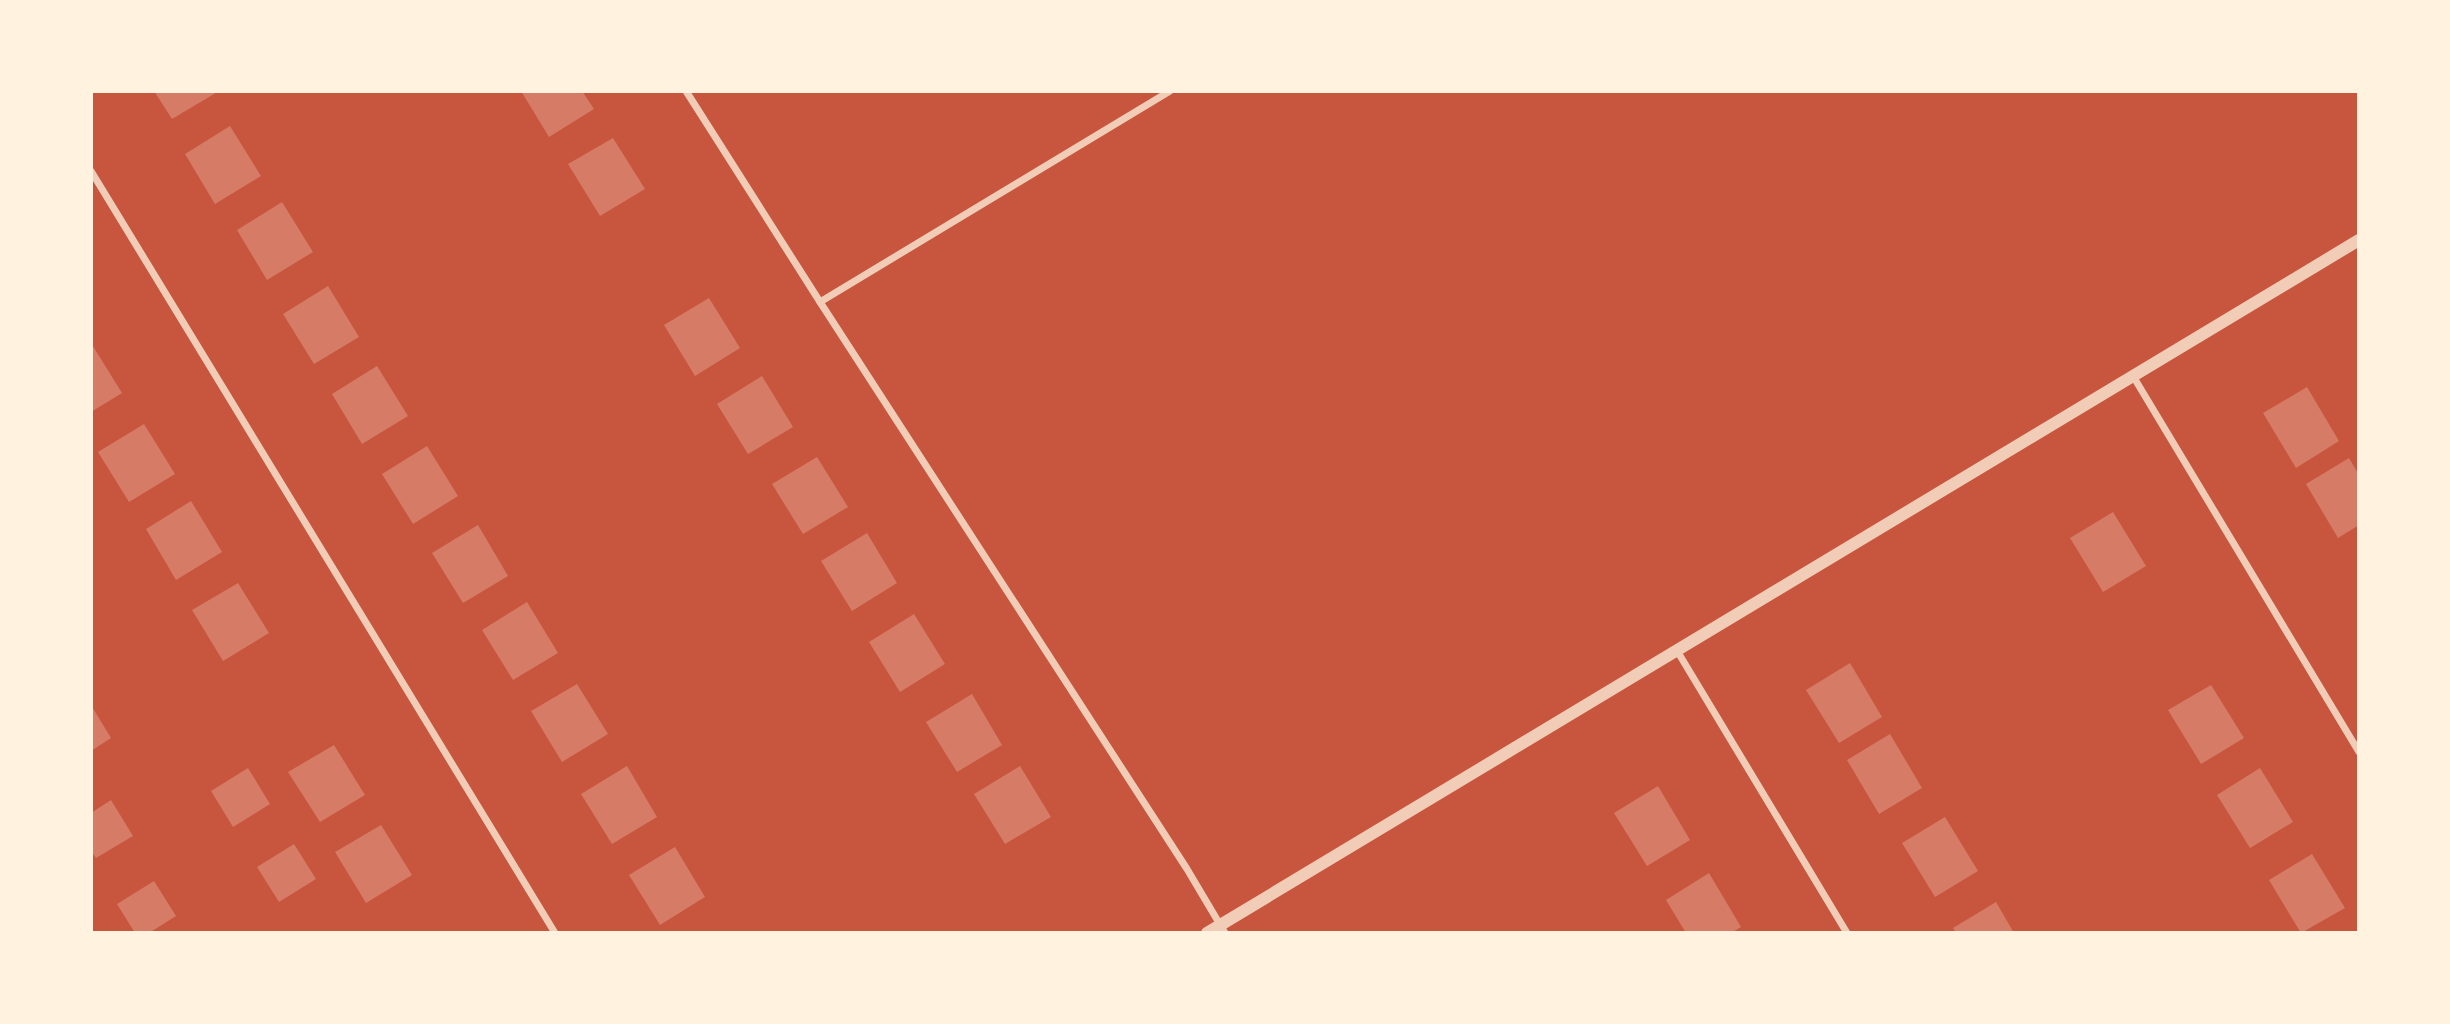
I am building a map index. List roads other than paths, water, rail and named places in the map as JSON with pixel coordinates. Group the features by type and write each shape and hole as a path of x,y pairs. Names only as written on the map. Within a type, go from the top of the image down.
{"street":[{"path":"686,91 1223,929"},
{"path":"820,302 1170,91"},
{"path":"91,171 555,933"},
{"path":"1207,933 1223,929 1676,649 2359,240"},
{"path":"2133,376 2359,752"},
{"path":"1676,649 1847,933"}]}
